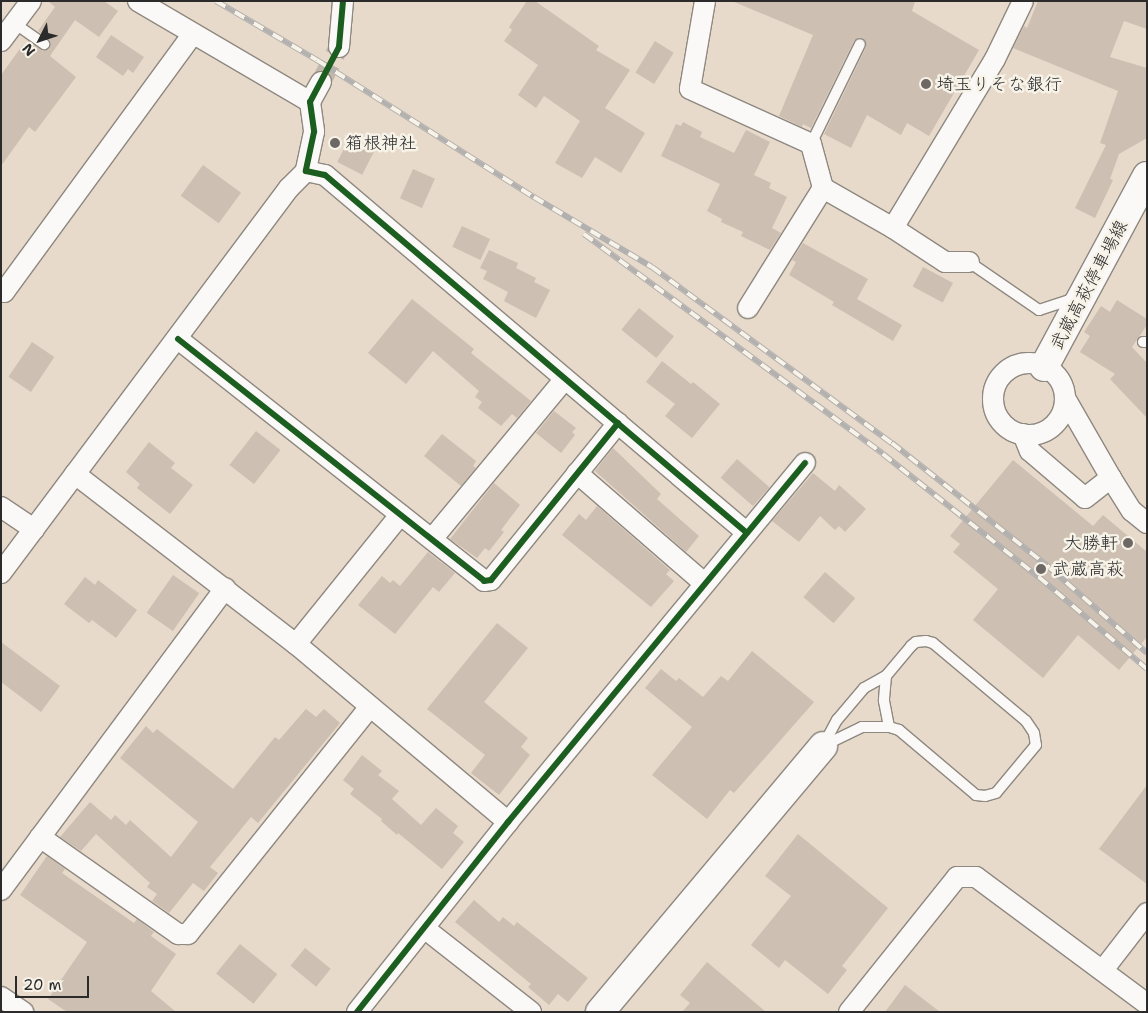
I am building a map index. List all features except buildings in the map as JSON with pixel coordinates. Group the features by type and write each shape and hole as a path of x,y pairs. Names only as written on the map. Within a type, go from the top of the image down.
{"street":[{"path":"1,41 31,1"},
{"path":"138,1 192,35 310,102"},
{"path":"339,48 343,1"},
{"path":"705,1 690,89 811,144 823,188 893,228 945,262 969,262"},
{"path":"893,228 995,59 1023,1"},
{"path":"1,292 4,292 192,35"},
{"path":"1,573 178,339 289,188 306,171 314,132 310,102 321,82"},
{"path":"306,171 325,175 747,534"},
{"name":"武蔵高萩停車場線","path":"1044,367 1147,176"},
{"path":"748,308 823,188"},
{"path":"178,339 484,581 491,580 618,423"},
{"path":"1065,398 1059,418 1052,426 1039,433 1023,434 1012,431 1000,419 993,403 993,392 997,380 1005,372 1015,366 1026,363 1044,367 1057,376 1065,398 1111,478 1132,511 1147,523"},
{"path":"432,539 565,379"},
{"path":"1023,434 1030,451 1085,498 1111,478"},
{"path":"357,1012 508,822 805,463"},
{"path":"577,473 705,584"},
{"path":"75,474 296,644 508,822"},
{"path":"1,507 34,529"},
{"path":"296,644 400,515"},
{"path":"1,890 225,588"},
{"path":"40,837 178,934 188,934 370,707"},
{"path":"600,1012 823,746"},
{"path":"850,1011 957,877 976,877 1147,1004"},
{"path":"1103,970 1147,912"},
{"path":"424,928 531,1012"},
{"path":"1,997 23,1012"}],"lane":[{"path":"14,23 44,44"},
{"path":"811,144 860,44"},
{"path":"969,262 1039,310 1070,300 1079,304"},
{"path":"926,641 933,643 1026,721 1034,733 1036,745 996,793 985,796 976,795 899,730 889,727 862,728 823,746 836,720 864,688 886,676 916,642 926,641"},
{"path":"886,676 884,701 889,727"}],"tunnel":[{"path":"321,82 339,47"}],"railway":[{"path":"216,1 317,60 534,197 652,267 892,443 1050,568 1147,653"},
{"path":"584,234 883,454 1039,577 1147,669"}],"cycle path":[{"path":"343,1 339,47 310,102 314,132 306,171 325,175 747,533"},
{"path":"178,339 484,581 491,580 618,423"},
{"path":"357,1012 508,822 805,463"}],"place":[{"name":"埼玉りそな銀行","path":"926,84"},
{"name":"箱根神社","path":"335,143"},
{"name":"大勝軒","path":"1128,543"},
{"name":"武蔵高萩","path":"1041,569"}]}
